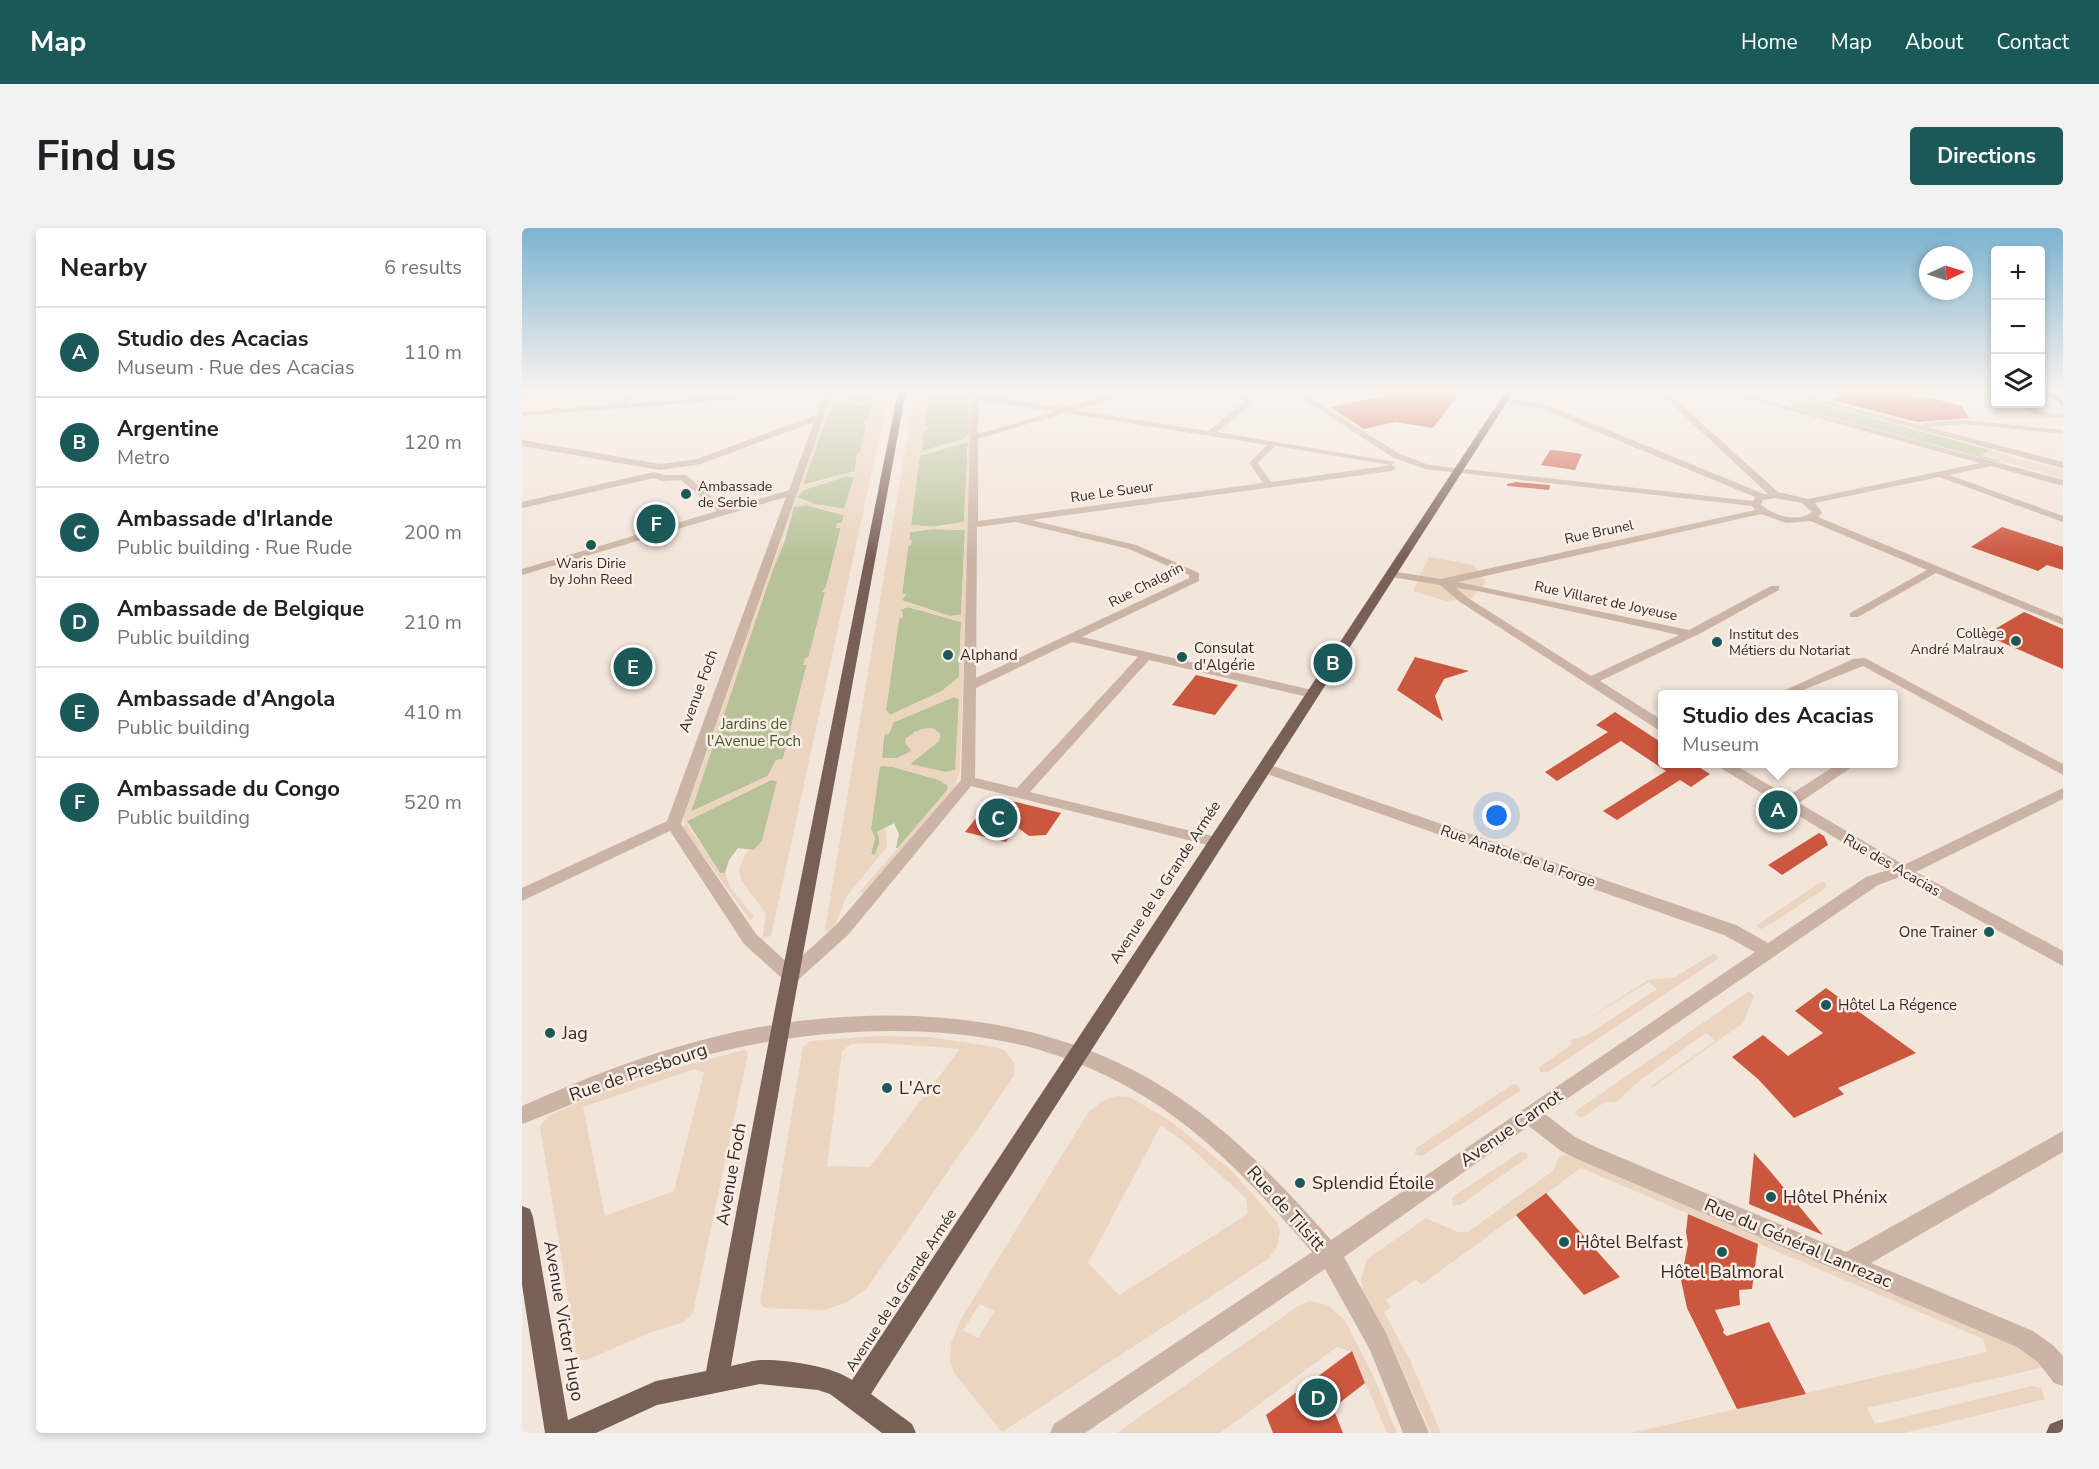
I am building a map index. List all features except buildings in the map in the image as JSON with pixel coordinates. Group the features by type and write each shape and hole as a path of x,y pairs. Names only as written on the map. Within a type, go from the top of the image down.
{"main road":[{"name":"Avenue Foch","path":"717,1379 779,1033 891,447"},
{"name":"Avenue de la Grande Armée","path":"855,1396 1473,447"},
{"name":"Avenue Victor Hugo","path":"522,1217 558,1433"},
{"path":"567,1433 656,1393 760,1372 796,1375 837,1384 903,1433"}],"street":[{"path":"542,447 657,471 663,478 683,477 724,512"},
{"path":"522,505 657,471 676,463 698,462 738,447"},
{"name":"Avenue Foch","path":"673,824 808,447"},
{"path":"522,895 673,824 750,939 791,976 842,930 968,782 976,447"},
{"path":"1269,484 1253,464 1270,447"},
{"path":"1301,447 1400,463 1419,470 1428,467 1488,476 1760,504 1774,495"},
{"path":"1377,447 1400,463"},
{"path":"1634,447 1760,504 1788,520 1811,518 2063,622"},
{"path":"1723,447 1774,495 1807,502 1991,464"},
{"path":"1929,447 2063,483"},
{"path":"1996,447 2063,465"},
{"name":"Rue Le Sueur","path":"973,525 1269,484 1400,463"},
{"path":"1941,475 2063,519"},
{"path":"522,572 792,492"},
{"path":"1807,502 1817,511 1811,518"},
{"name":"Rue Brunel","path":"1442,582 1760,504"},
{"name":"Rue Chalgrin","path":"970,686 1195,579 1194,573 1132,547 1015,519"},
{"path":"1854,615 1935,569"},
{"name":"Rue Villaret de Joyeuse","path":"1390,574 1442,582 1690,634"},
{"path":"1442,582 1464,600 1658,724"},
{"path":"1690,634 1775,588"},
{"name":"Rue Villaret de Joyeuse","path":"1590,681 1690,634"},
{"path":"1071,638 1312,694"},
{"path":"1021,793 1146,656"},
{"path":"1793,690 1862,662 2063,770"},
{"name":"Rue Anatole de la Forge","path":"1264,768 1730,930 1768,951"},
{"name":"Rue des Acacias","path":"1731,768 1902,871 2063,958"},
{"path":"1788,803 1841,768"},
{"path":"968,782 1216,842"},
{"name":"Avenue Carnot","path":"1064,1433 1872,881 1902,871 2063,793"},
{"name":"Rue de Presbourg","path":"522,1115 653,1063 701,1048 779,1033 831,1027 928,1025 1010,1036 1077,1054"},
{"name":"Rue de Tilsitt","path":"1077,1054 1136,1082 1177,1107 1220,1138 1270,1185 1329,1254 1364,1316 1403,1397 1416,1433"},
{"name":"Rue du Général Lanrezac","path":"1528,1114 1568,1144 2025,1339 2046,1354 2062,1373"},
{"path":"1847,1264 2063,1141"}],"green space":[{"path":"816,447 861,447 860,453 857,454 855,471 802,485"},
{"path":"922,447 935,447 922,451"},
{"path":"950,447 968,447 964,522 931,527 911,525 919,456"},
{"path":"1943,447 1980,447 2009,455 1989,450 1982,456 2001,461"},
{"path":"847,476 854,477 844,509 814,504 797,497 804,490"},
{"name":"Jardins de l'Avenue Foch","path":"806,505 844,515 826,587 822,592 825,592 783,759 776,760 768,776 690,812 773,569 784,543 794,507"},
{"path":"933,529 965,530 961,615 950,616 901,600 906,595 902,594 910,532"},
{"path":"908,607 961,622 959,677 942,691 890,715 886,710 899,618 902,618 903,612 900,610"},
{"path":"954,697 959,699 956,770 945,772 910,764 939,741 940,734 934,729 914,732 908,746 912,751 897,758 882,758 884,735 894,722"},
{"path":"886,765 939,780 947,785 948,789 899,848 896,848 899,834 894,823 877,832 880,841 875,855 871,854 875,838 871,829 879,767"},
{"name":"Jardins de l'Avenue Foch","path":"771,780 777,781 777,784 762,841 754,850 738,848 729,860 725,873 720,873 687,821"}],"shaded area":[{"path":"814,447 816,447 803,486 855,471 857,454 860,453 861,447 877,447 771,936 762,939 766,914 741,880 739,869 748,849 754,850 762,841 777,781 771,780 687,821 720,873 725,873 730,887 754,917 750,920 684,829 684,817","holes":["847,476 854,478 844,509 814,504 797,497 804,490","806,505 844,515 842,523 837,523 836,528 841,528 826,587 822,592 825,592 809,657 805,658 803,665 807,665 783,759 776,760 768,776 691,812 794,507"]},
{"path":"906,447 922,447 922,451 935,447 949,447 920,455 911,525 939,527 964,522 968,447 971,447 960,771 953,790 865,892 858,894 948,789 947,785 939,780 894,767 880,766 871,829 875,838 871,854 875,855 879,846 877,832 885,828 887,847 846,897 834,929 825,930","holes":["933,529 965,530 961,615 950,616 901,600 906,595 902,593 908,546 911,545 912,540 909,540 910,532","908,607 961,622 959,677 942,691 890,715 886,710 899,619 902,618 903,612 900,610","954,697 959,699 955,770 945,772 910,764 939,741 940,734 931,728 921,729 906,738 905,743 912,751 897,758 882,758 883,735 889,734 894,722"]},
{"path":"1989,451 2063,470 2063,478 1982,456"},
{"path":"1429,557 1474,565 1486,582 1472,598 1446,601 1413,591"},
{"path":"1825,882 1827,887 1771,924 1761,929 1756,926 1819,883"},
{"path":"1714,953 1719,958 1548,1072 1540,1072 1539,1067 1571,1045 1571,1040 1589,1034 1657,989 1649,982 1584,1021 1648,980 1675,977"},
{"path":"1749,991 1754,996 1743,1023 1653,1087 1651,1086 1715,1041 1706,1033 1643,1078 1616,1102 1605,1102 1582,1118 1575,1114 1576,1111"},
{"path":"879,1036 928,1037 995,1047 1004,1050 1014,1062 1014,1076 867,1288 846,1303 824,1310 765,1308 760,1302 803,1047 810,1041","holes":["882,1043 960,1049 870,1167 827,1166 842,1051 851,1044"]},
{"path":"744,1050 748,1053 693,1313 684,1322 652,1332 586,1360 578,1360 540,1126 550,1115 603,1092 676,1068","holes":["695,1069 704,1073 674,1191 605,1216 583,1107"]},
{"path":"1513,1084 1518,1085 1520,1091 1422,1156 1415,1154 1416,1148"},
{"path":"1117,1096 1130,1097 1169,1120 1232,1171 1277,1222 1280,1231 1277,1247 1268,1259 1002,1432 954,1373 950,1361 951,1343 961,1319 1088,1113 1102,1101","holes":["1161,1125 1184,1142 1246,1198 1248,1214 1119,1295 1088,1263","980,1304 995,1311 978,1338 963,1330"]},
{"path":"1521,1152 1527,1153 1527,1158 1460,1205 1453,1205 1454,1196"},
{"path":"1568,1154 2025,1350 2045,1367 1867,1408 1875,1424 2032,1386 2041,1388 2045,1399 1904,1433 1631,1433 1987,1352 1983,1339 1581,1168 1421,1285 1416,1279 1386,1300 1391,1307 1384,1312 1410,1360 1441,1433 1431,1433 1396,1355 1364,1296 1361,1280 1367,1259 1426,1218 1458,1232 1468,1232 1553,1171 1560,1156"},
{"path":"1309,1301 1328,1305 1345,1321 1373,1375 1397,1433 1387,1433 1352,1352 1337,1347 1220,1433 1117,1433 1298,1306"}],"place":[{"name":"Ambassade de Serbie","path":"686,494"},
{"name":"Ambassade du Congo","path":"656,524"},
{"name":"Waris Dirie by John Reed","path":"591,545"},
{"name":"Collège André Malraux","path":"2016,641"},
{"name":"Institut des Métiers du Notariat","path":"1717,642"},
{"name":"Alphand","path":"948,655"},
{"name":"Consulat d'Algérie","path":"1182,657"},
{"name":"Argentine","path":"1333,663"},
{"name":"Ambassade d'Angola","path":"633,667"},
{"name":"Studio des Acacias","path":"1778,810"},
{"name":"Ambassade d'Irlande","path":"998,818"},
{"name":"One Trainer","path":"1989,932"},
{"name":"Hôtel La Régence","path":"1826,1005"},
{"name":"Jag","path":"550,1033"},
{"name":"L'Arc","path":"887,1088"},
{"name":"Splendid Étoile","path":"1300,1183"},
{"name":"Hôtel Phénix","path":"1771,1197"},
{"name":"Hôtel Belfast","path":"1564,1242"},
{"name":"Hôtel Balmoral","path":"1722,1252"},
{"name":"Ambassade de Belgique","path":"1318,1398"}]}
